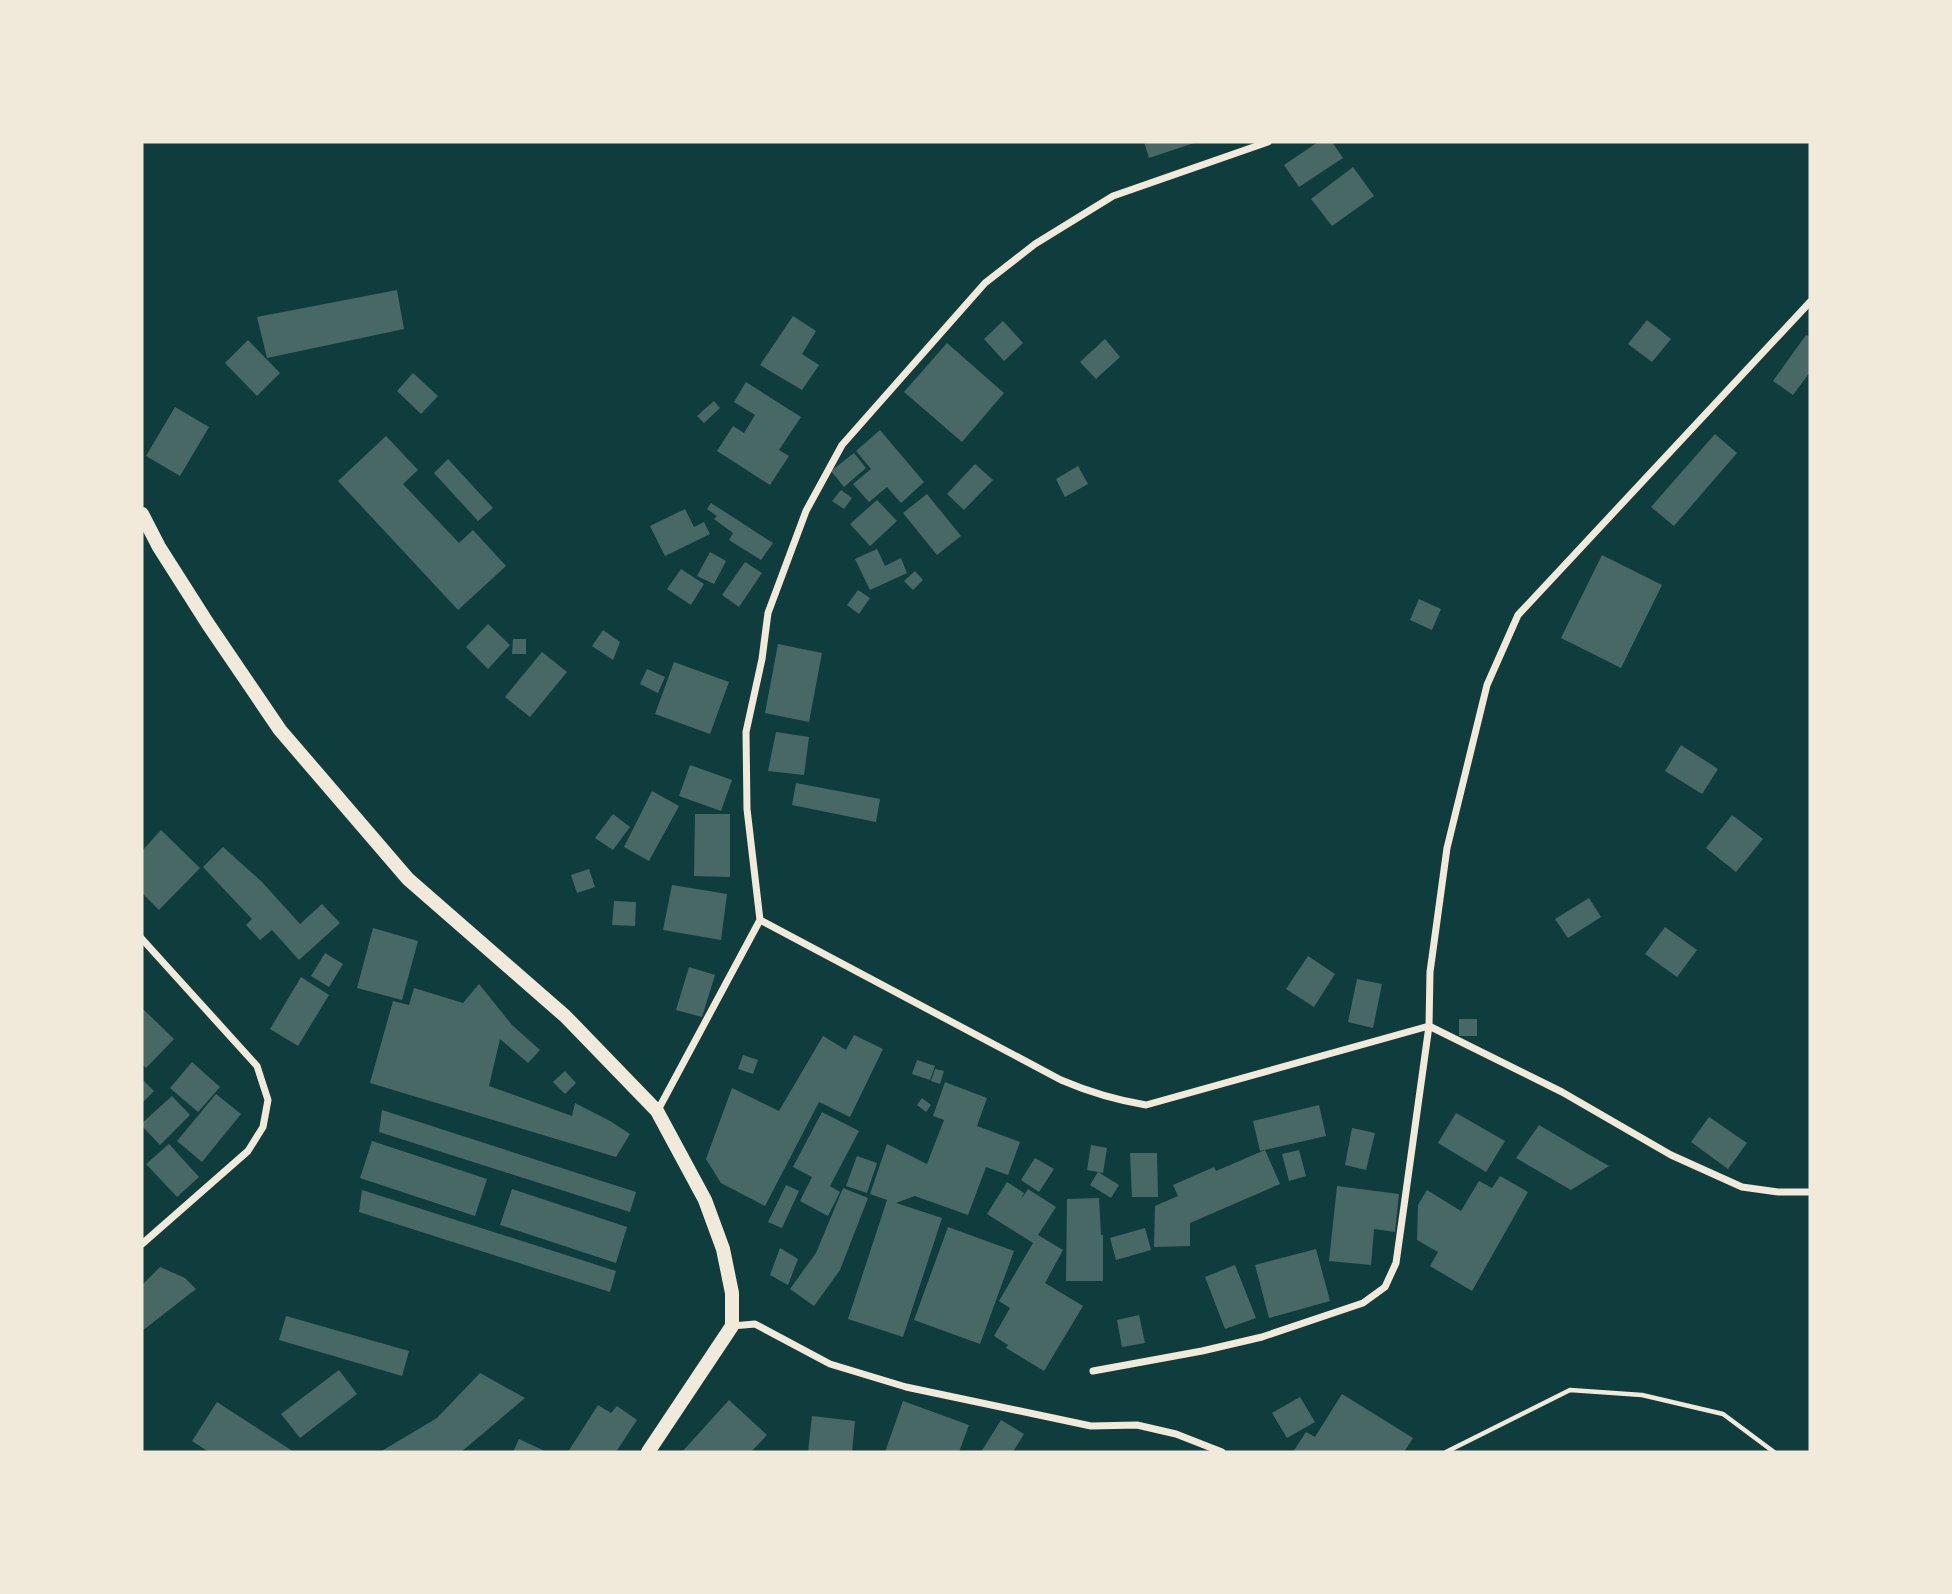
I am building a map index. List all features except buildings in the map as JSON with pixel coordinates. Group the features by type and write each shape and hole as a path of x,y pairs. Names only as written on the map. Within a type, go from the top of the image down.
{"main road":[{"path":"142,514 194,603 280,730 408,879 565,1016 657,1111 705,1200 723,1249 732,1293 732,1326 648,1452"}],"street":[{"path":"657,1111 760,920 747,809 746,732 772,602 806,511 842,444 985,283 1035,244 1113,196 1268,142"},
{"path":"1093,1371 1262,1337 1363,1303 1385,1287 1396,1263 1429,1026 1430,972 1447,848 1487,685 1518,615 1810,302"},
{"path":"760,920 1061,1080 1092,1093 1146,1105 1429,1026 1562,1092 1671,1155 1742,1187 1779,1192 1810,1192"},
{"path":"142,939 257,1066 268,1100 263,1128 248,1151 142,1244"},
{"path":"732,1326 755,1324 830,1364 906,1387 1091,1426 1137,1425 1176,1434 1222,1452"}],"path":[{"path":"1446,1452 1570,1390 1642,1395 1723,1414 1774,1452"}]}
